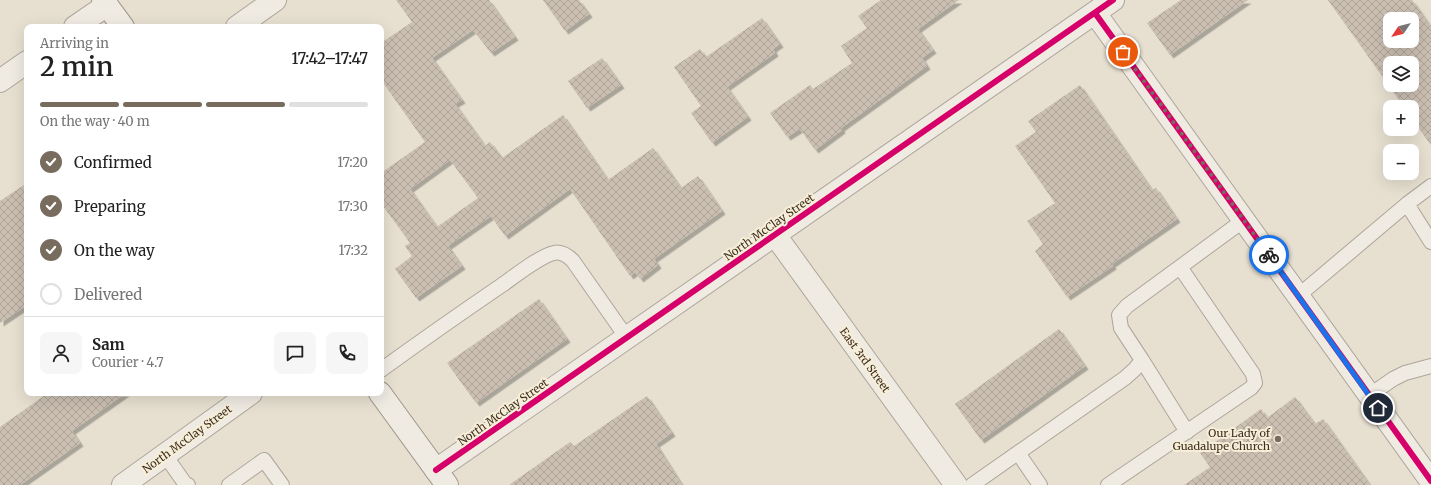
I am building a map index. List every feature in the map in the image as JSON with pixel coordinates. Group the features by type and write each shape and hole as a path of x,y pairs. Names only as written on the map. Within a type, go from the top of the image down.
{"street":[{"path":"241,24 275,0"},
{"name":"North McClay Street","path":"442,478 627,338 1113,0"},
{"path":"79,24 105,2 120,24"},
{"path":"1095,13 1431,481"},
{"path":"0,81 24,64"},
{"name":"East 3rd Street","path":"775,235 956,485"},
{"name":"North McClay Street","path":"124,485 247,396"},
{"path":"382,396 442,478"}],"lane":[{"path":"1298,296 1407,204 1431,186"},
{"path":"1407,204 1431,242"},
{"path":"1187,432 1121,328 1118,315 1127,306 1244,220"},
{"path":"384,368 516,276 543,258 554,253 562,253 573,261 627,338"},
{"path":"1108,485 1252,388 1255,384 1253,374 1180,267"},
{"path":"972,485 1125,378 1142,360"},
{"path":"1370,395 1393,378 1431,366"},
{"path":"1018,453 1040,485"},
{"path":"165,455 186,485 188,485"},
{"path":"229,485 264,460 282,485"}],"building":[{"path":"396,0 489,0 515,37 491,53 473,30 432,58 462,100 455,104 485,146 490,142 502,158 563,115 608,180 653,148 681,188 698,176 722,211 654,259 658,265 640,279 635,272 630,276 570,189 505,236 491,216 448,246 462,266 416,298 395,269 412,256 405,246 410,243 384,207 384,171 425,142 384,84 384,41 412,22","holes":["450,160 478,198 437,227 410,189"]},
{"path":"543,0 579,0 589,14 565,31"},
{"path":"881,0 959,0 918,29 933,50 922,58 927,66 841,128 842,130 815,150 800,129 787,137 770,113 810,85 813,89 852,63 841,46 867,28 858,16"},
{"path":"1181,0 1248,0 1170,55 1147,23"},
{"path":"1328,0 1412,0 1431,27 1431,145 1419,129 1419,100 1399,100 1393,92 1419,92 1419,56 1383,56 1383,77"},
{"path":"762,18 780,44 773,49 775,53 727,87 748,117 712,143 691,113 701,106 674,67 700,49 706,57"},
{"path":"602,58 621,85 587,108 568,81"},
{"path":"1080,85 1152,190 1156,188 1177,219 1112,264 1113,266 1067,297 1035,251 1043,244 1027,221 1055,203 1015,146 1036,132 1028,121"},
{"path":"24,185 24,307 0,323 0,201"},
{"path":"539,299 567,339 476,403 447,363"},
{"path":"1059,329 1085,366 981,440 955,404"},
{"path":"44,396 122,396 72,431 80,443 20,485 0,485 0,427"},
{"path":"647,396 672,433 656,444 682,485 509,485 570,442 574,446"},
{"name":"Our Lady of Guadalupe Church","path":"1295,397 1315,424 1323,419 1370,485 1184,485 1210,467 1200,453 1261,409 1267,418"}],"cycle path":[{"path":"436,470 1113,0"},
{"path":"1095,13 1431,481"}],"way so far":[{"path":"1123,52 1269,255"}],"place":[{"name":"Our Lady of Guadalupe Church","path":"1278,439"}],"route":[{"path":"1269,255 1378,408"}]}
